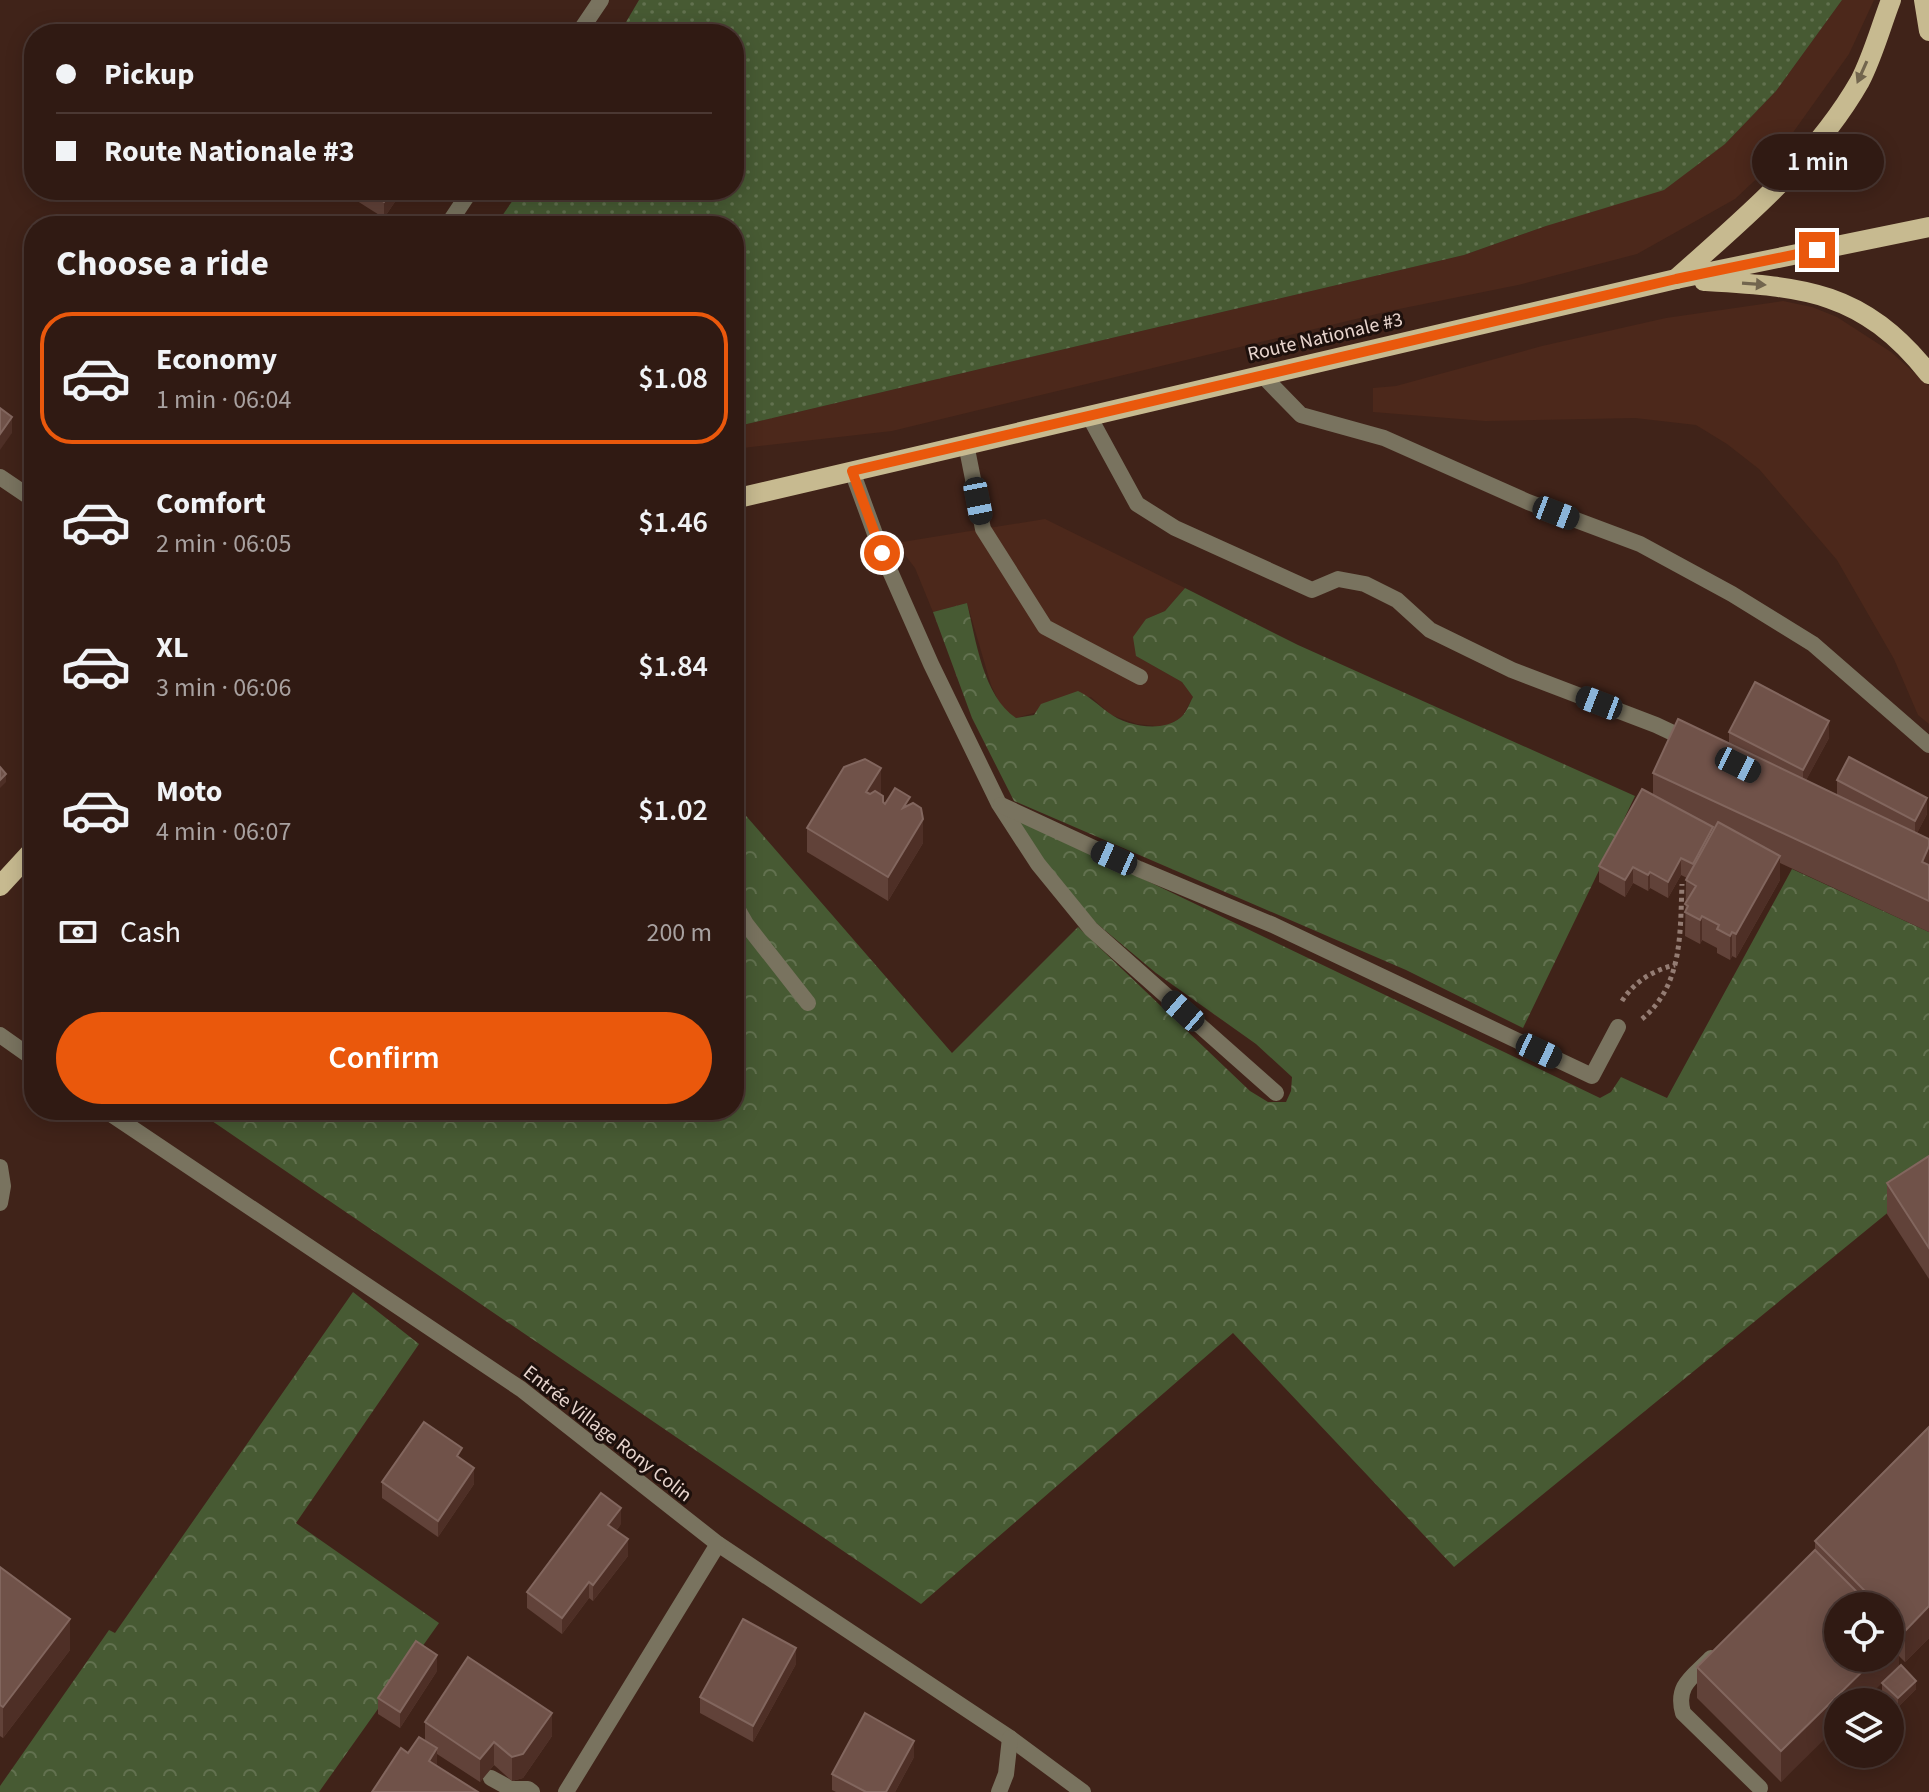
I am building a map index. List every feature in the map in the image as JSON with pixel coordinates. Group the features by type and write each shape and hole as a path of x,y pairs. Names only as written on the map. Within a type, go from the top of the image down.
{"main road":[{"path":"1676,279 1780,185 1819,138 1860,80 1891,0"},
{"path":"1924,0 1929,31"},
{"name":"Route Nationale #3","path":"744,497 1676,279 1929,227"},
{"path":"1676,279 1777,285 1814,292 1854,308 1889,332 1929,374"},
{"path":"0,886 24,860"}],"street":[{"path":"585,24 601,0"},
{"path":"1263,376 1301,415 1384,438 1528,502 1640,544 1732,594 1813,644 1929,745"},
{"path":"1089,416 1137,504 1175,528 1312,590 1338,579 1365,584 1397,600 1430,630 1499,664 1656,725 1699,746"},
{"path":"966,444 983,529 1045,627 1140,677"},
{"path":"852,471 888,567 931,664 999,804 1038,864 1091,929 1276,1093"},
{"path":"0,477 24,493"},
{"path":"999,804 1139,869 1273,925 1592,1076 1618,1027"},
{"path":"744,920 808,1003"},
{"path":"0,1035 24,1052"},
{"name":"Entrée Village Rony Colin","path":"120,1120 521,1389 718,1544 1010,1738 1083,1792"},
{"path":"0,1167 3,1186 0,1203"},
{"path":"566,1792 718,1544"},
{"path":"1727,1642 1683,1687 1679,1699 1683,1713 1760,1788"},
{"path":"999,1792 1006,1774 1010,1738"},
{"path":"491,1778 511,1789 528,1789 532,1792"}],"path":[{"path":"1675,965 1661,968 1628,992 1618,1009 1618,1027 1633,1026 1656,1007 1675,965 1680,953 1682,884"}],"shaded area":[{"path":"1842,0 1874,0 1849,54 1767,169 1735,199 1637,254 1518,285 1389,311 892,431 744,448 744,425 1464,255 1546,226 1725,144 1776,91"},
{"path":"1783,301 1812,307 1837,317 1891,352 1929,386 1929,724 1918,715 1894,659 1837,560 1759,469 1696,425 1635,418 1485,421 1373,412 1373,388 1396,386 1542,346 1666,318"},
{"path":"1045,519 1185,588 1165,611 1146,619 1136,656 1182,682 1193,697 1182,717 1165,727 1137,724 1111,715 1091,697 1016,718 1002,709 991,685 967,603 933,612 915,568 896,543"}],"green space":[{"path":"639,0 1842,0 1776,91 1725,144 1664,190 1464,255 744,425 744,216 502,216 513,200 744,200 744,24 625,24"},
{"path":"1185,588 1298,645 1635,796 1523,1028 1406,970 1014,801 972,718 933,612 967,603 988,682 1005,708 1016,718 1034,715 1041,704 1078,691 1116,718 1154,726 1172,723 1180,718 1193,697 1182,682 1136,656 1133,637 1146,619 1165,611"},
{"path":"744,814 952,1053 1078,927 1250,1091 1268,1102 1286,1102 1292,1077 1256,1044 1156,973 1095,922 1042,859 1014,817 1600,1098 1611,1092 1621,1077 1667,1098 1792,869 1929,932 1929,1179 1454,1567 1233,1333 921,1604 211,1120 744,1120"},
{"path":"353,1292 419,1344 296,1523 439,1623 319,1792 0,1792 0,1786 109,1630 115,1633"}],"building":[{"path":"0,408 12,417 0,434"},
{"path":"1755,682 1829,721 1803,770 1729,732"},
{"path":"1678,719 1929,839 1922,862 1929,865 1929,901 1653,773"},
{"path":"1849,757 1927,798 1915,821 1837,780"},
{"path":"865,759 881,768 866,792 870,794 875,791 883,796 885,804 895,788 910,797 903,808 913,803 921,808 923,819 888,877 807,828 844,767"},
{"path":"1642,789 1713,827 1693,864 1681,858 1668,882 1633,867 1625,880 1599,866"},
{"path":"1718,822 1780,856 1736,934 1732,932 1730,936 1717,929 1719,925 1685,912 1688,906 1685,904 1696,886 1686,880"},
{"path":"1929,1156 1929,1248 1887,1183"},
{"path":"424,1422 462,1448 457,1456 474,1468 438,1521 382,1482"},
{"path":"1929,1427 1929,1606 1905,1631 1904,1592 1866,1592 1815,1541"},
{"path":"601,1493 621,1508 608,1525 628,1539 593,1585 589,1582 562,1618 527,1592"},
{"path":"1815,1550 1857,1592 1824,1592 1824,1672 1862,1672 1845,1688 1824,1688 1824,1709 1781,1751 1697,1667"},
{"path":"0,1567 70,1619 3,1707 0,1705"},
{"path":"743,1619 796,1648 753,1726 700,1697"},
{"path":"416,1641 437,1655 400,1712 378,1698"},
{"path":"468,1657 552,1713 523,1754 512,1757 494,1742 480,1759 425,1722"},
{"path":"1904,1668 1916,1681 1904,1692 1904,1688 1887,1688 1882,1683 1894,1672 1904,1672"},
{"path":"865,1713 914,1741 886,1792 866,1792 832,1774"},
{"path":"419,1737 437,1748 429,1761 478,1792 372,1792 401,1748 408,1753"}],"route":[{"path":"882,553 852,471 1676,279 1817,250"}]}
